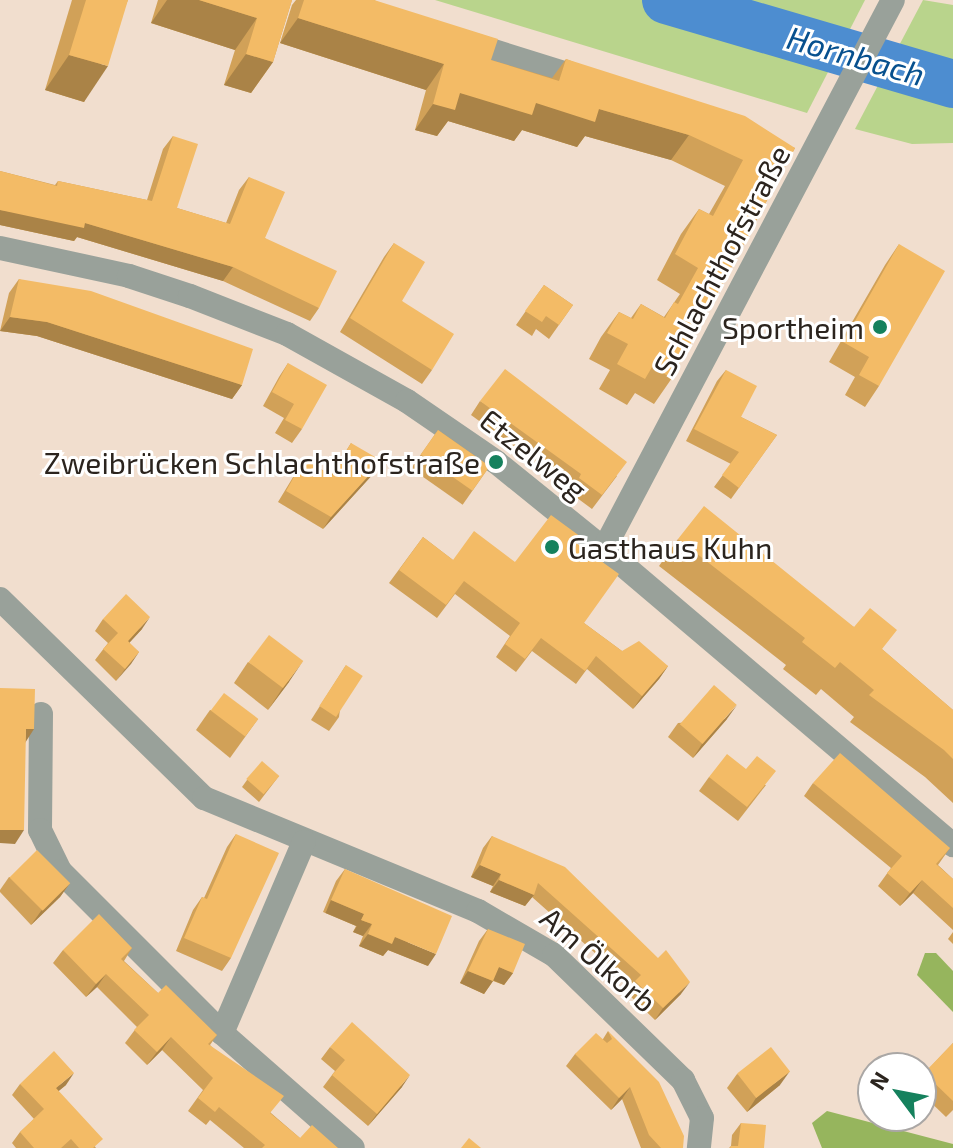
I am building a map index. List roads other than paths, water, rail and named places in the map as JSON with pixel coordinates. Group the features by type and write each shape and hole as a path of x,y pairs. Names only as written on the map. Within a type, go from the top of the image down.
{"street":[{"name":"Schlachthofstraße","path":"604,549 893,1"},
{"path":"447,36 609,88"},
{"path":"784,144 813,153"},
{"name":"Etzelweg","path":"0,248 129,276 190,296 336,358 448,428 604,549 953,845"},
{"name":"Am Ölkorb","path":"0,599 204,798 304,842 478,911 554,955 683,1080 702,1118 699,1148"},
{"path":"41,714 40,830 47,851 60,871 222,1033 353,1148"},
{"path":"222,1033 304,842"}],"waterway":[{"name":"Hornbach","path":"666,0 953,84"}],"place":[{"name":"Sportheim","path":"880,327"},
{"name":"Zweibrücken Schlachthofstraße","path":"496,462"},
{"name":"Gasthaus Kuhn","path":"552,547"}]}
